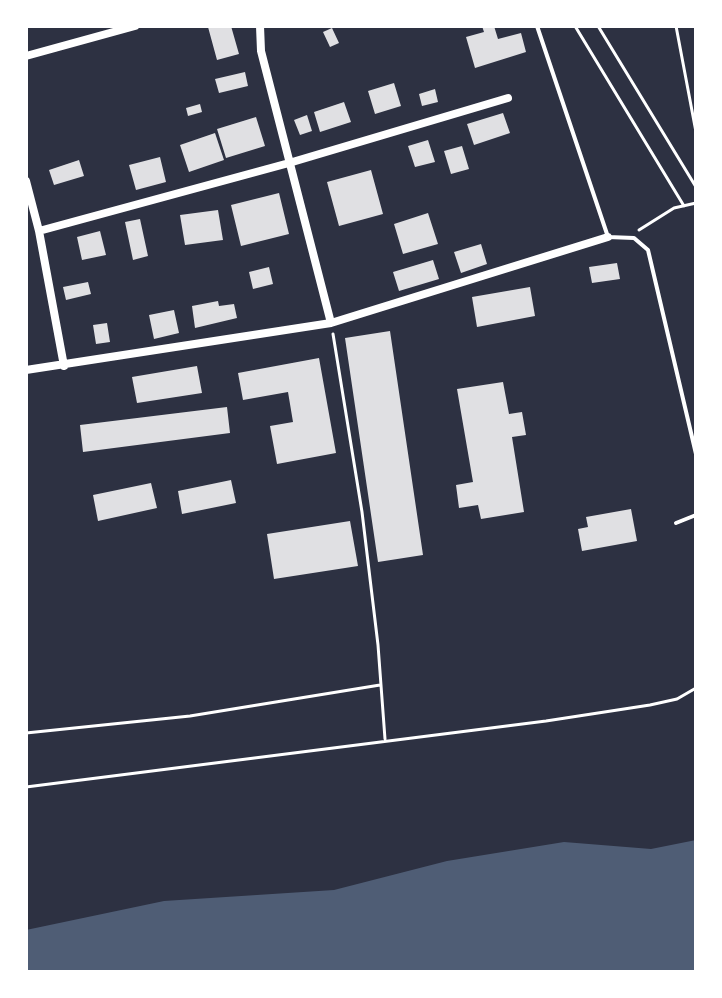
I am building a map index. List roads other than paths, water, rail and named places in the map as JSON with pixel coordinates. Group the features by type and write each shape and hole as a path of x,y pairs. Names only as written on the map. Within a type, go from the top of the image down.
{"street":[{"path":"26,56 135,26"},
{"path":"260,26 261,51 331,323"},
{"path":"39,231 289,163 508,98"},
{"path":"26,181 39,231 64,366"},
{"path":"26,370 331,323 608,237"}],"lane":[{"path":"537,26 608,237 634,238 648,250 696,454"},
{"path":"676,523 696,515"}],"water":[{"path":"696,840 696,972 26,972 26,930 164,901 334,890 447,861 564,842 651,849"}]}
